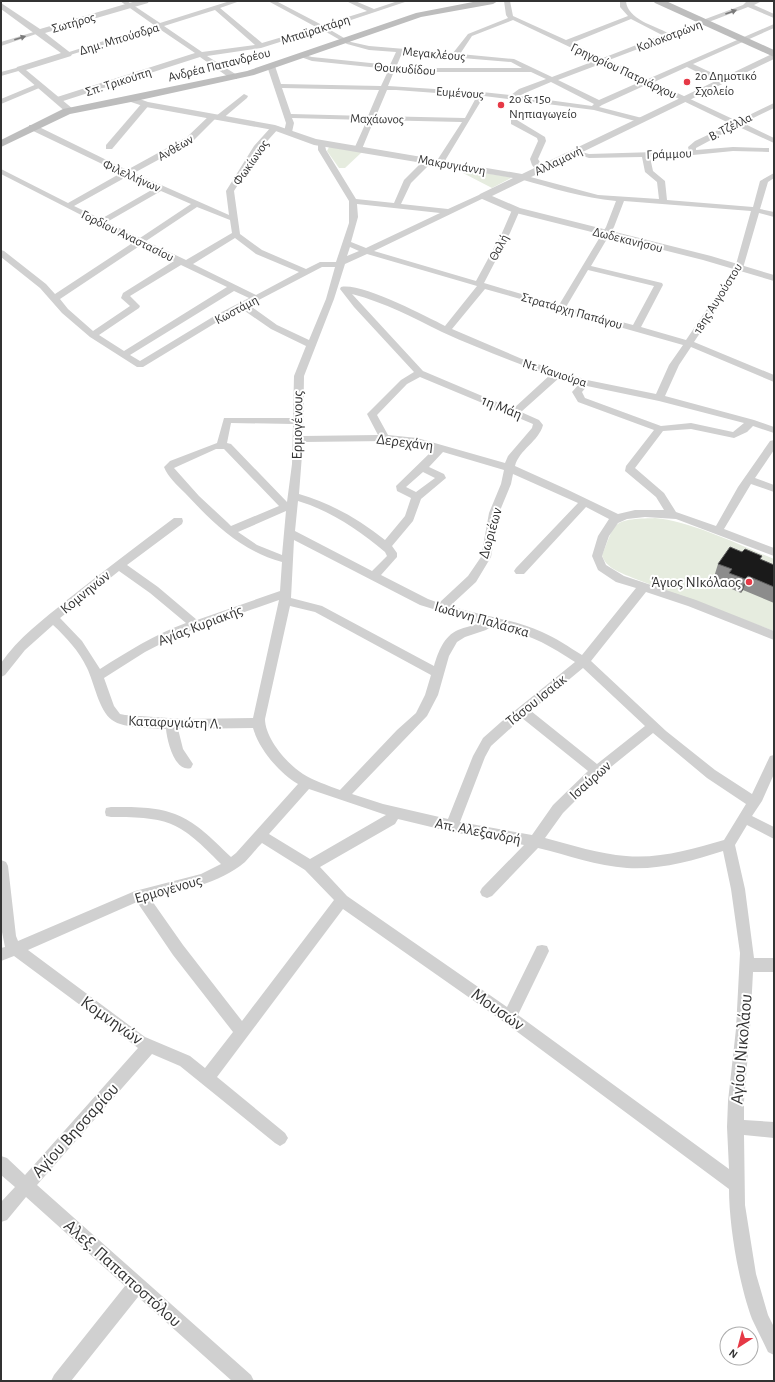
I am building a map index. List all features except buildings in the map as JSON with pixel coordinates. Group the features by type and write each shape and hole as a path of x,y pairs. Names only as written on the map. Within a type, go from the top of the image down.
{"main road":[{"name":"Ανδρέα Παπανδρέου","path":"1,144 32,127 70,111 234,77 302,56 420,15 493,1"},
{"path":"658,1 774,55"}],"street":[{"name":"Σωτήρος","path":"1,44 126,3 145,1"},
{"name":"Δημ. Μπούσδρα","path":"1,74 237,1"},
{"name":"Μεγακλέους","path":"271,1 354,45 369,48 455,54 512,60 533,69 596,105"},
{"path":"349,1 374,11"},
{"name":"Μπαϊρακτάρη","path":"201,55 232,52 261,46 405,1"},
{"path":"455,54 469,36 513,18 509,15 507,1"},
{"path":"623,1 623,9 631,17 667,35"},
{"path":"739,1 774,16"},
{"name":"Κολοκοτρώνη","path":"513,97 522,91 759,1"},
{"path":"126,3 234,77"},
{"path":"1,5 68,54"},
{"path":"216,8 261,46"},
{"path":"566,43 631,17"},
{"name":"Γρηγορίου Πατριάρχου","path":"513,18 774,141"},
{"path":"596,105 774,26"},
{"path":"358,149 400,50"},
{"name":"Σπ. Τρικούπη","path":"57,100 201,55"},
{"name":"Αλλαμανή","path":"340,264 450,213 774,55"},
{"name":"Θουκυδίδου","path":"302,56 312,59 392,68 431,70 533,69"},
{"path":"687,64 722,81"},
{"path":"271,66 288,116 290,126 288,132"},
{"path":"20,69 70,111"},
{"path":"1,102 40,86"},
{"name":"Ευμένους","path":"278,86 384,88 482,94 596,105 639,120"},
{"path":"440,162 482,94"},
{"name":"Ανθέων","path":"68,206 190,139 244,96"},
{"name":"Μακρυγιάννη","path":"131,99 146,104 275,128 307,140 321,143 524,177 586,195 756,210 774,215"},
{"path":"109,147 146,104"},
{"name":"Β. Τζέλλα","path":"693,153 692,150 694,145 774,105"},
{"name":"Μαχάωνος","path":"288,116 467,120"},
{"path":"514,122 542,137 542,141 534,159 536,165 540,169"},
{"name":"Φιλελλήνων","path":"32,127 65,144 196,204 227,217 234,218"},
{"name":"Φωκίωνος","path":"236,235 237,232 230,191 257,148 275,128"},
{"path":"717,133 733,149"},
{"name":"Ερμογένους","path":"259,723 285,597 286,560 298,439 297,421 299,376 335,285 354,217 353,201 322,150 321,143"},
{"name":"Γράμμου","path":"574,152 589,156 693,153 733,149 766,150"},
{"path":"646,154 649,172 660,181 663,201"},
{"path":"396,207 407,182 429,160"},
{"name":"Γορδίου Αναστασίου","path":"1,171 68,206 256,298"},
{"name":"18ης Αυγούστου","path":"658,398 670,372 688,343 739,268 764,181 774,175"},
{"path":"101,222 161,188"},
{"name":"Δωδεκανήσου","path":"484,196 516,210 774,278"},
{"path":"560,308 615,219 621,198"},
{"path":"353,201 450,213"},
{"path":"54,299 196,204"},
{"name":"Θαλή","path":"446,330 481,284 516,210"},
{"path":"93,335 136,306 125,298 126,295 236,235 259,252 305,272"},
{"name":"Στρατάρχη Παπάγου","path":"346,244 560,308 688,343 774,380"},
{"path":"1,253 43,286 65,311 93,335 123,355 234,287"},
{"name":"Κωστάμη","path":"123,355 137,364 143,365 219,317 305,272 322,264 340,264"},
{"path":"586,267 659,285 636,328"},
{"path":"335,285 346,289"},
{"name":"Ντ. Κανιούρα","path":"346,289 371,296 405,309 446,330 519,361 557,374 585,383 658,398 751,422 774,430"},
{"name":"1η Μάη","path":"346,289 357,305 420,373 534,420 537,423 538,427 512,458 509,468"},
{"path":"243,304 274,326 311,345"},
{"path":"385,438 376,426 372,414 404,382 420,373"},
{"path":"515,412 557,374"},
{"path":"585,383 577,392 581,400 660,429 668,427 691,426 734,435 744,430 751,422"},
{"path":"221,445 227,420 297,421"},
{"path":"660,429 630,468 630,471 660,495 672,514"},
{"name":"Δερεχάνη","path":"298,439 385,438 417,441 509,468"},
{"path":"718,531 749,480 774,443"},
{"path":"286,560 270,556 230,531 170,472 169,467 174,463 214,446 226,446 231,448 291,504"},
{"path":"417,497 401,489 401,486 441,447"},
{"path":"386,546 407,522 417,497 441,478 440,476 422,467"},
{"path":"509,468 617,518"},
{"name":"Δωριέων","path":"441,608 472,579 486,557 494,513 506,484 509,468"},
{"path":"749,480 774,489"},
{"path":"230,531 291,504 310,501 333,511 360,528 391,551 392,556 373,576"},
{"path":"520,571 567,523 585,502"},
{"path":"774,552 672,514 647,513 617,518 609,525 598,552 598,561 602,567 611,574 643,587 692,603 774,636"},
{"name":"Κομνηνών","path":"1,672 22,646 53,618 119,565 178,521"},
{"name":"Ιωάννη Παλάσκα","path":"289,533 416,598 441,608 511,625 533,632 584,660 654,726 722,782 754,802"},
{"path":"119,565 159,593 194,624"},
{"name":"Τάσου Ισαάκ","path":"452,826 479,756 485,745 499,731 584,660 643,587"},
{"path":"285,597 318,609 437,673"},
{"name":"Αγίας Κυριακής","path":"97,676 162,638 194,624 285,597"},
{"name":"Καταφυγιώτη Λ.","path":"53,618 79,644 97,676 103,694 117,719 130,722 194,724 259,723"},
{"path":"342,796 380,754 421,715 428,702 443,658 455,637 482,628 491,621"},
{"path":"523,712 597,771"},
{"path":"172,723 173,744 179,756 187,764"},
{"name":"Απ. Αλεξανδρή","path":"259,723 263,738 282,763 293,774 307,782 342,796 395,813 535,842 612,860 644,862 676,859 728,844"},
{"name":"Ισαύρων","path":"487,892 535,842 558,809 597,771 654,726"},
{"path":"728,844 754,802 774,760"},
{"name":"Ερμογένους","path":"1,954 140,895 208,877 231,865 241,857 307,782"},
{"path":"111,812 152,814 180,820 196,832 231,865"},
{"path":"310,866 390,820 395,813"},
{"path":"745,818 774,833"},
{"name":"Μουσών","path":"260,835 310,866 342,900 509,1017 736,1185"},
{"name":"Αγίου Νικολάου","path":"728,844 746,936 747,965 736,1101 735,1127 737,1206 748,1274 760,1317 774,1346"},
{"path":"1,866 10,942 15,948"},
{"path":"140,895 178,950 242,1032"},
{"path":"207,1078 342,900"},
{"name":"Κομνηνών","path":"15,948 131,1035 150,1046 176,1056 207,1078 280,1138"},
{"path":"509,1017 542,951"},
{"path":"747,965 774,965"},
{"name":"Αγίου Βησσαρίου","path":"1,1214 150,1046"},
{"path":"735,1127 774,1130"},
{"name":"Αλεξ. Παπαποστόλου","path":"1,1164 136,1286 245,1381"},
{"path":"60,1381 136,1286"}],"shaded area":[{"path":"329,147 362,152 345,168 339,168 327,151"},
{"path":"465,170 511,178 492,188 463,173"},
{"path":"655,518 669,520 699,529 774,559 774,631 633,578 610,567 602,555 616,525 632,519"}],"place":[{"name":"2ο Δημοτικό Σχολείο","path":"687,82"},
{"name":"2ο & 15ο Νηπιαγωγείο","path":"501,105"},
{"name":"Άγιος ΝΙκόλαος","path":"749,582"}]}
